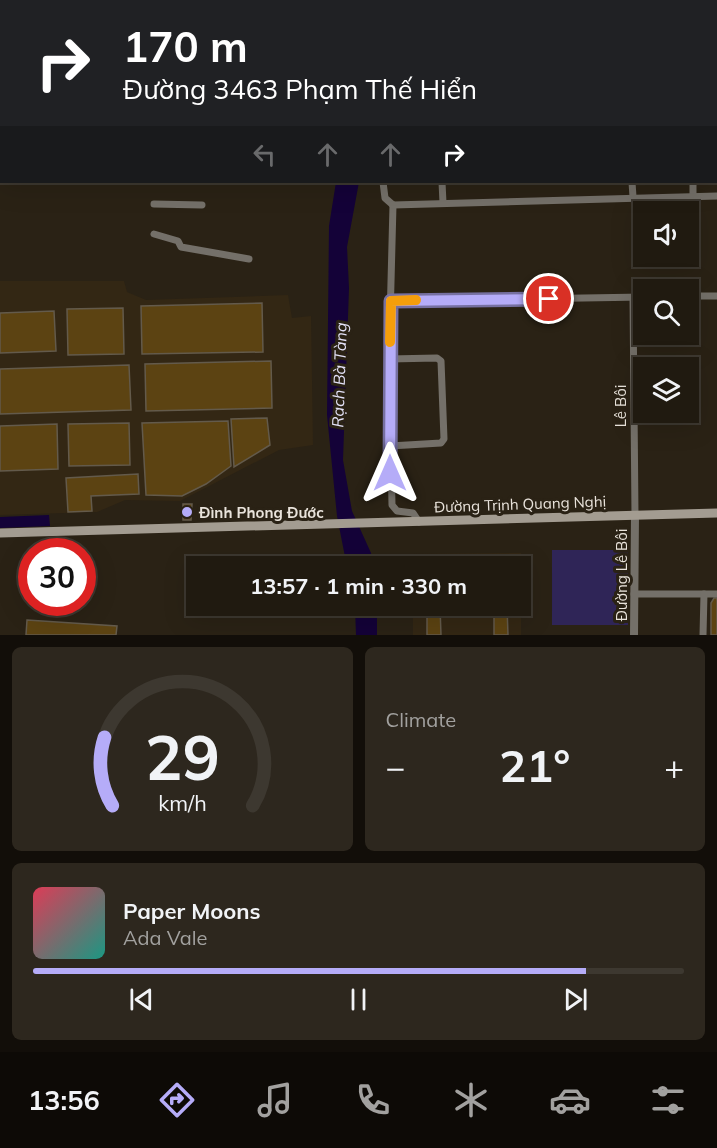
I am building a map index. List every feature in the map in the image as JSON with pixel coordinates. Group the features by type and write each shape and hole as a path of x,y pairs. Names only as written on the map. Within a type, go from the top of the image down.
{"main road":[{"name":"Đường Trịnh Quang Nghị","path":"0,533 717,513"}],"street":[{"path":"383,183 385,198 393,205 717,196"},
{"path":"442,183 443,203"},
{"path":"632,183 633,197"},
{"path":"693,183 693,196"},
{"path":"154,204 202,205"},
{"path":"393,205 389,359 392,508 413,513 419,522"},
{"path":"154,234 178,241 181,247 249,259"},
{"path":"699,296 717,296"},
{"path":"391,301 633,297"},
{"name":"Lê Bôi","path":"633,345 635,514"},
{"path":"389,359 437,358 441,361 444,439 441,444 390,446"},
{"name":"Đường Lê Bôi","path":"634,635 635,514"},
{"path":"634,594 717,594"},
{"path":"703,635 704,594"}],"shaded area":[{"path":"0,281 124,281 127,292 146,300 288,295 292,318 311,316 313,445 279,450 180,501 125,500 97,512 0,515"},
{"path":"552,550 628,550 628,625 552,625"},
{"path":"521,553 521,556 413,556 413,554"},
{"path":"413,616 521,616 521,635 413,635"}],"water":[{"name":"Rạch Bà Tàng","path":"336,183 359,183 347,247 349,288 343,460 352,511 371,556 345,556 337,516 327,415 329,226"},
{"path":"49,515 50,526 0,528 0,517"},
{"path":"355,616 377,616 377,635 356,635"}],"building":[{"path":"262,303 263,352 142,354 141,306"},
{"path":"123,308 124,354 68,355 67,309"},
{"path":"54,311 56,351 0,353 0,313"},
{"path":"271,361 272,408 146,411 145,364"},
{"path":"129,365 131,410 0,414 0,369"},
{"path":"267,418 270,445 234,467 231,419"},
{"path":"228,421 231,466 206,484 182,496 146,495 142,423"},
{"path":"129,423 130,465 69,466 68,424"},
{"path":"57,424 58,469 0,471 0,426"},
{"path":"138,474 139,494 91,496 92,511 68,512 66,478"},
{"name":"Đình Phong Đước","path":"183,504 192,504 191,520 183,520"},
{"path":"714,598 717,598 717,635 711,635 711,603"},
{"path":"427,616 440,616 441,635 427,635"},
{"path":"494,616 507,616 508,635 494,635"},
{"path":"27,620 117,626 116,635 26,635"}],"slow traffic":[{"path":"390,342 391,301 416,300"}],"place":[{"name":"Đình Phong Đước","path":"187,512"}],"route":[{"path":"390,473 391,301 549,299"}]}
